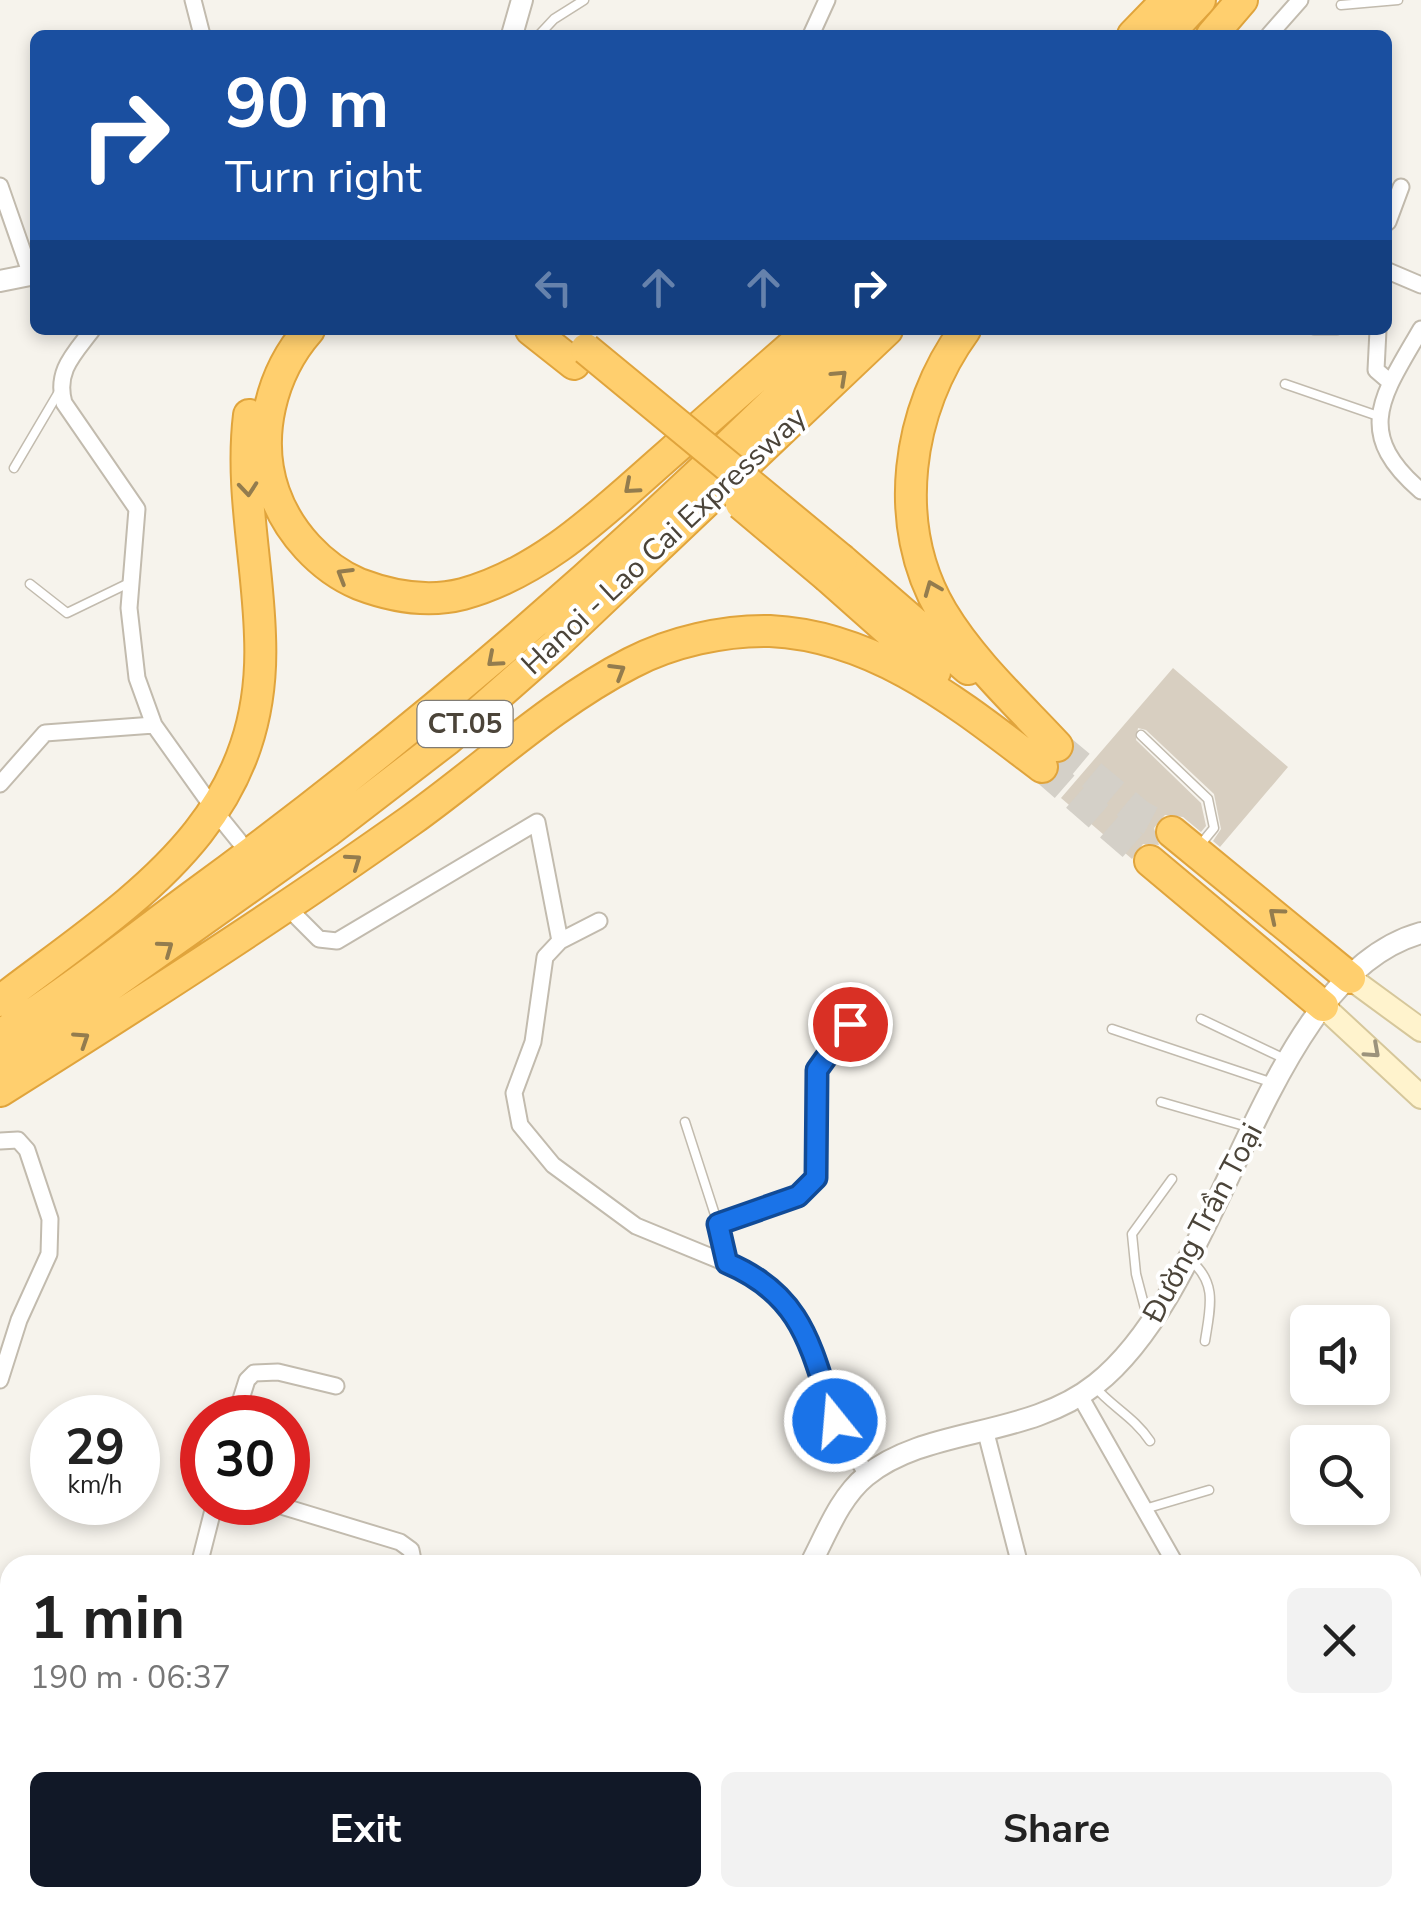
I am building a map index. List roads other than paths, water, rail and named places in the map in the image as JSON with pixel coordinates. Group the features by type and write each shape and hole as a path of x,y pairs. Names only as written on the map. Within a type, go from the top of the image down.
{"highway":[{"path":"1145,30 1167,0"},
{"path":"1148,30 1200,0"},
{"path":"1216,30 1242,0"},
{"path":"0,1001 186,848 236,777 256,710 260,637 245,453 250,406 269,352 281,335"},
{"path":"304,335 286,360 268,409 266,451 274,492 290,524 312,552 346,578 385,594 422,599 460,595 488,585 553,551 804,335"},
{"path":"543,335 574,348 1049,757"},
{"name":"Hanoi - Lao Cai Expressway","path":"0,1034 290,826 486,667 674,497 841,335"},
{"name":"Hanoi - Lao Cai Expressway","path":"0,1064 328,832 448,739 555,645 882,335"},
{"path":"963,335 935,378 916,435 912,504 920,554 949,623 1049,757"},
{"path":"0,1091 338,872 589,689 630,663 669,648 714,636 768,631 860,650 899,667 1049,757"},
{"path":"1184,840 1350,978"},
{"path":"1150,861 1324,1006"}],"main road":[{"path":"1350,978 1421,1030"},
{"path":"1324,1006 1421,1097"}],"street":[{"path":"193,0 201,30"},
{"path":"516,30 522,0"},
{"path":"813,30 828,0"},
{"path":"1273,30 1300,0"},
{"path":"0,186 30,266"},
{"path":"1392,211 1400,188"},
{"path":"1392,273 1421,286"},
{"path":"0,281 30,275"},
{"path":"1421,330 1390,382 1378,416 1388,456 1421,491"},
{"path":"88,335 64,367 60,390 64,403 137,509 129,583 131,644 154,725 206,798"},
{"path":"1378,335 1376,370 1390,382"},
{"path":"0,784 45,733 154,725"},
{"path":"222,820 238,841"},
{"path":"297,917 320,939 337,941 536,822 560,941"},
{"path":"600,921 560,941 545,957 533,1042 514,1094 520,1125 552,1165 636,1226 727,1263 767,1286 802,1327 818,1358 835,1421 867,1475"},
{"name":"Đường Trần Toại","path":"815,1555 841,1505 867,1475 908,1454 1035,1419 1087,1391 1120,1364 1150,1325 1190,1260 1274,1084 1324,1006 1350,978 1421,933"},
{"path":"727,1263 718,1224 798,1196 816,1178 817,1070 850,1024"},
{"path":"0,1141 18,1140 27,1150 52,1232 45,1267 19,1320 0,1380"},
{"path":"242,1395 254,1373 278,1372 336,1386"},
{"path":"1087,1391 1171,1555"},
{"path":"986,1433 1017,1555"},
{"path":"310,1515 400,1542 412,1555"},
{"path":"202,1555 209,1525"}],"lane":[{"path":"544,30 584,0"},
{"path":"1341,5 1398,0"},
{"path":"1286,384 1378,416"},
{"path":"14,468 60,390"},
{"path":"30,584 67,614 129,583"},
{"path":"1141,736 1212,806 1214,828 1184,840"},
{"path":"1201,1019 1287,1060"},
{"path":"1112,1029 1274,1084"},
{"path":"1161,1102 1254,1129"},
{"path":"684,1122 718,1224"},
{"path":"1150,1325 1136,1274 1132,1234 1172,1180"},
{"path":"1190,1260 1204,1272 1211,1290 1205,1341"},
{"path":"1087,1391 1133,1417 1150,1441"},
{"path":"1148,1508 1209,1490"}],"tunnel":[{"path":"1057,746 1140,815 1172,832"},
{"path":"1042,767 1150,861"}]}
